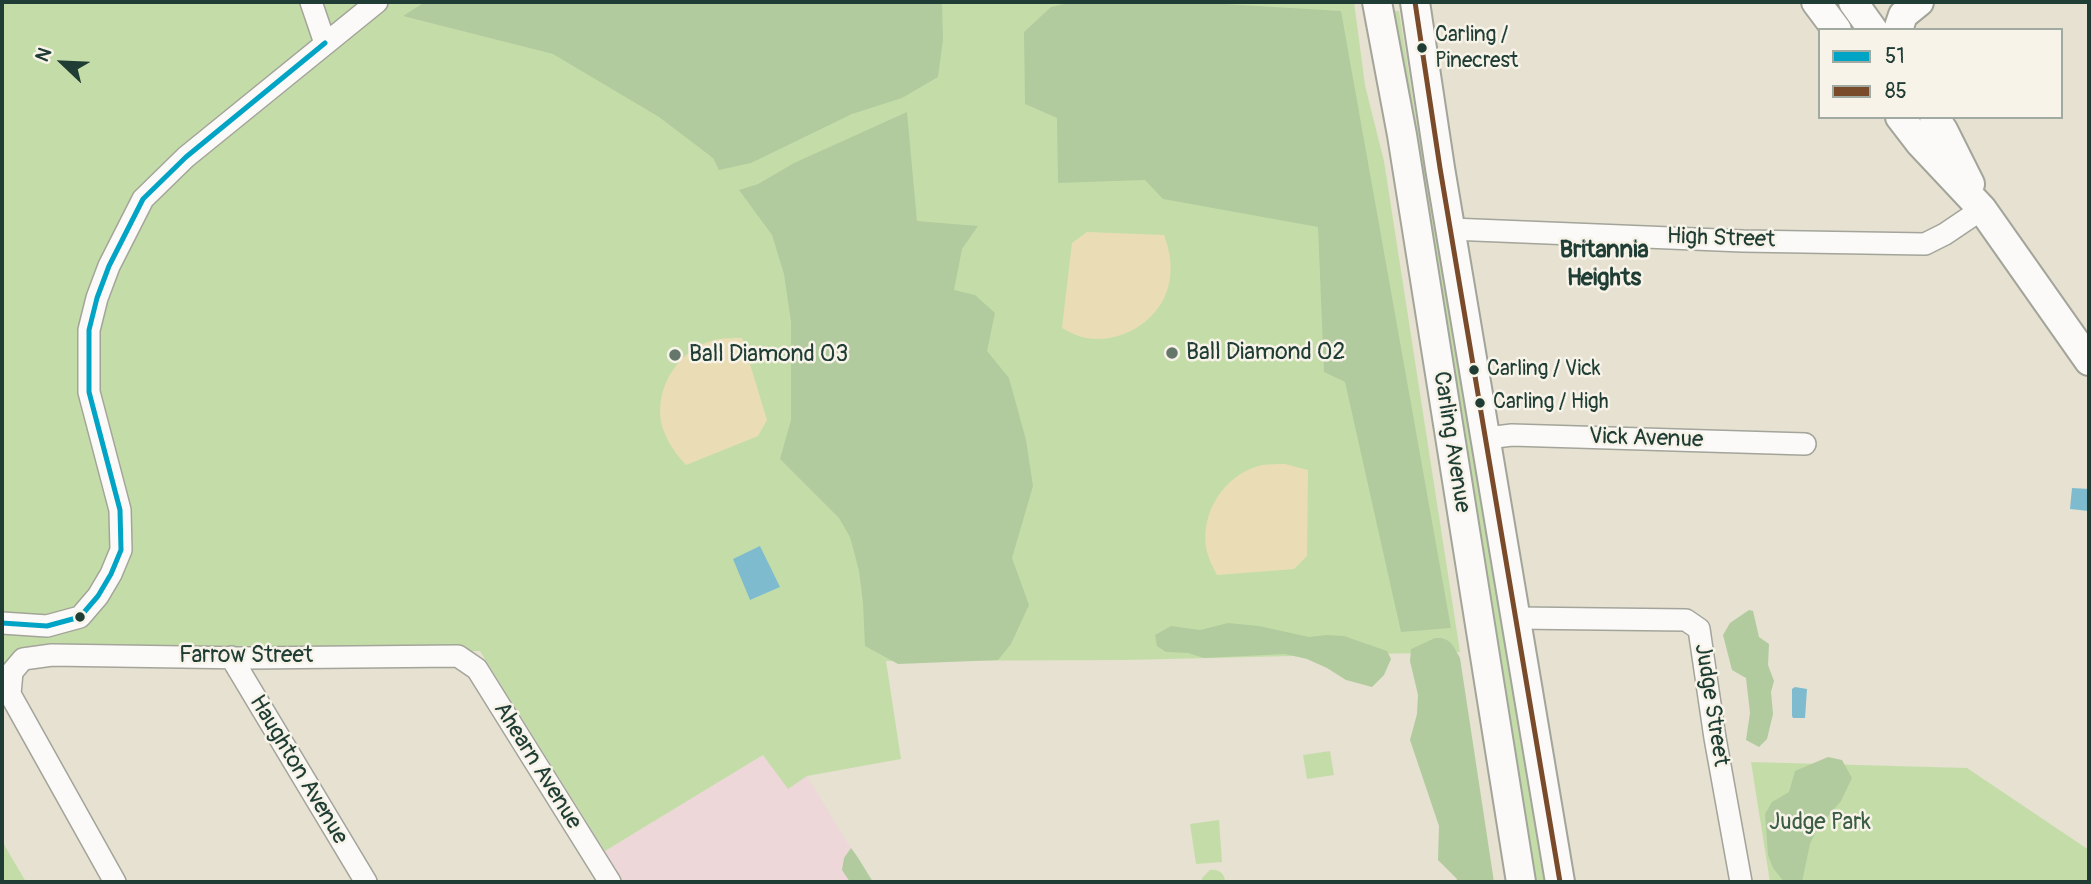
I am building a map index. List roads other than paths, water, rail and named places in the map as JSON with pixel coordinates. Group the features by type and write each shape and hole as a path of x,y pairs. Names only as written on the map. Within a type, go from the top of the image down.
{"main road":[{"name":"Carling Avenue","path":"1377,2 1402,135 1521,882"},
{"name":"Carling Avenue","path":"1415,2 1560,882"},
{"path":"1816,2 1836,28"},
{"path":"1853,2 1872,28"},
{"path":"1899,28 1903,15 1919,2"},
{"path":"1901,119 1920,144 1982,209 2089,361"},
{"path":"1935,119 1982,209"}],"street":[{"path":"311,2 325,43"},
{"path":"2,623 47,626 80,617 105,585 121,550 120,510 89,392 89,330 109,266 143,199 186,157 377,2"},
{"name":"High Street","path":"1451,229 1731,240 1925,244 1982,209"},
{"name":"Vick Avenue","path":"1487,438 1512,435 1805,444"},
{"name":"Judge Street","path":"1516,618 1686,620 1699,629 1741,882"},
{"name":"Farrow Street","path":"115,882 10,694 12,672 23,660 51,655 458,656"},
{"name":"Ahearn Avenue","path":"458,656 477,669 610,882"},
{"name":"Haughton Avenue","path":"231,657 366,882"}],"water":[{"path":"2072,488 2089,489 2089,511 2070,509"},
{"path":"760,546 780,587 750,600 733,559"},
{"path":"1792,689 1807,689 1805,718 1792,716"}],"place":[{"name":"Carling / Pinecrest","path":"1422,48"},
{"name":"Ball Diamond 02","path":"1172,353"},
{"name":"Ball Diamond 03","path":"675,355"},
{"name":"Carling / Vick","path":"1474,370"},
{"name":"Carling / High","path":"1480,403"}],"district":[{"name":"Britannia Heights","path":"1604,265"}],"park label":[{"name":"Judge Park","path":"1820,823"}]}
